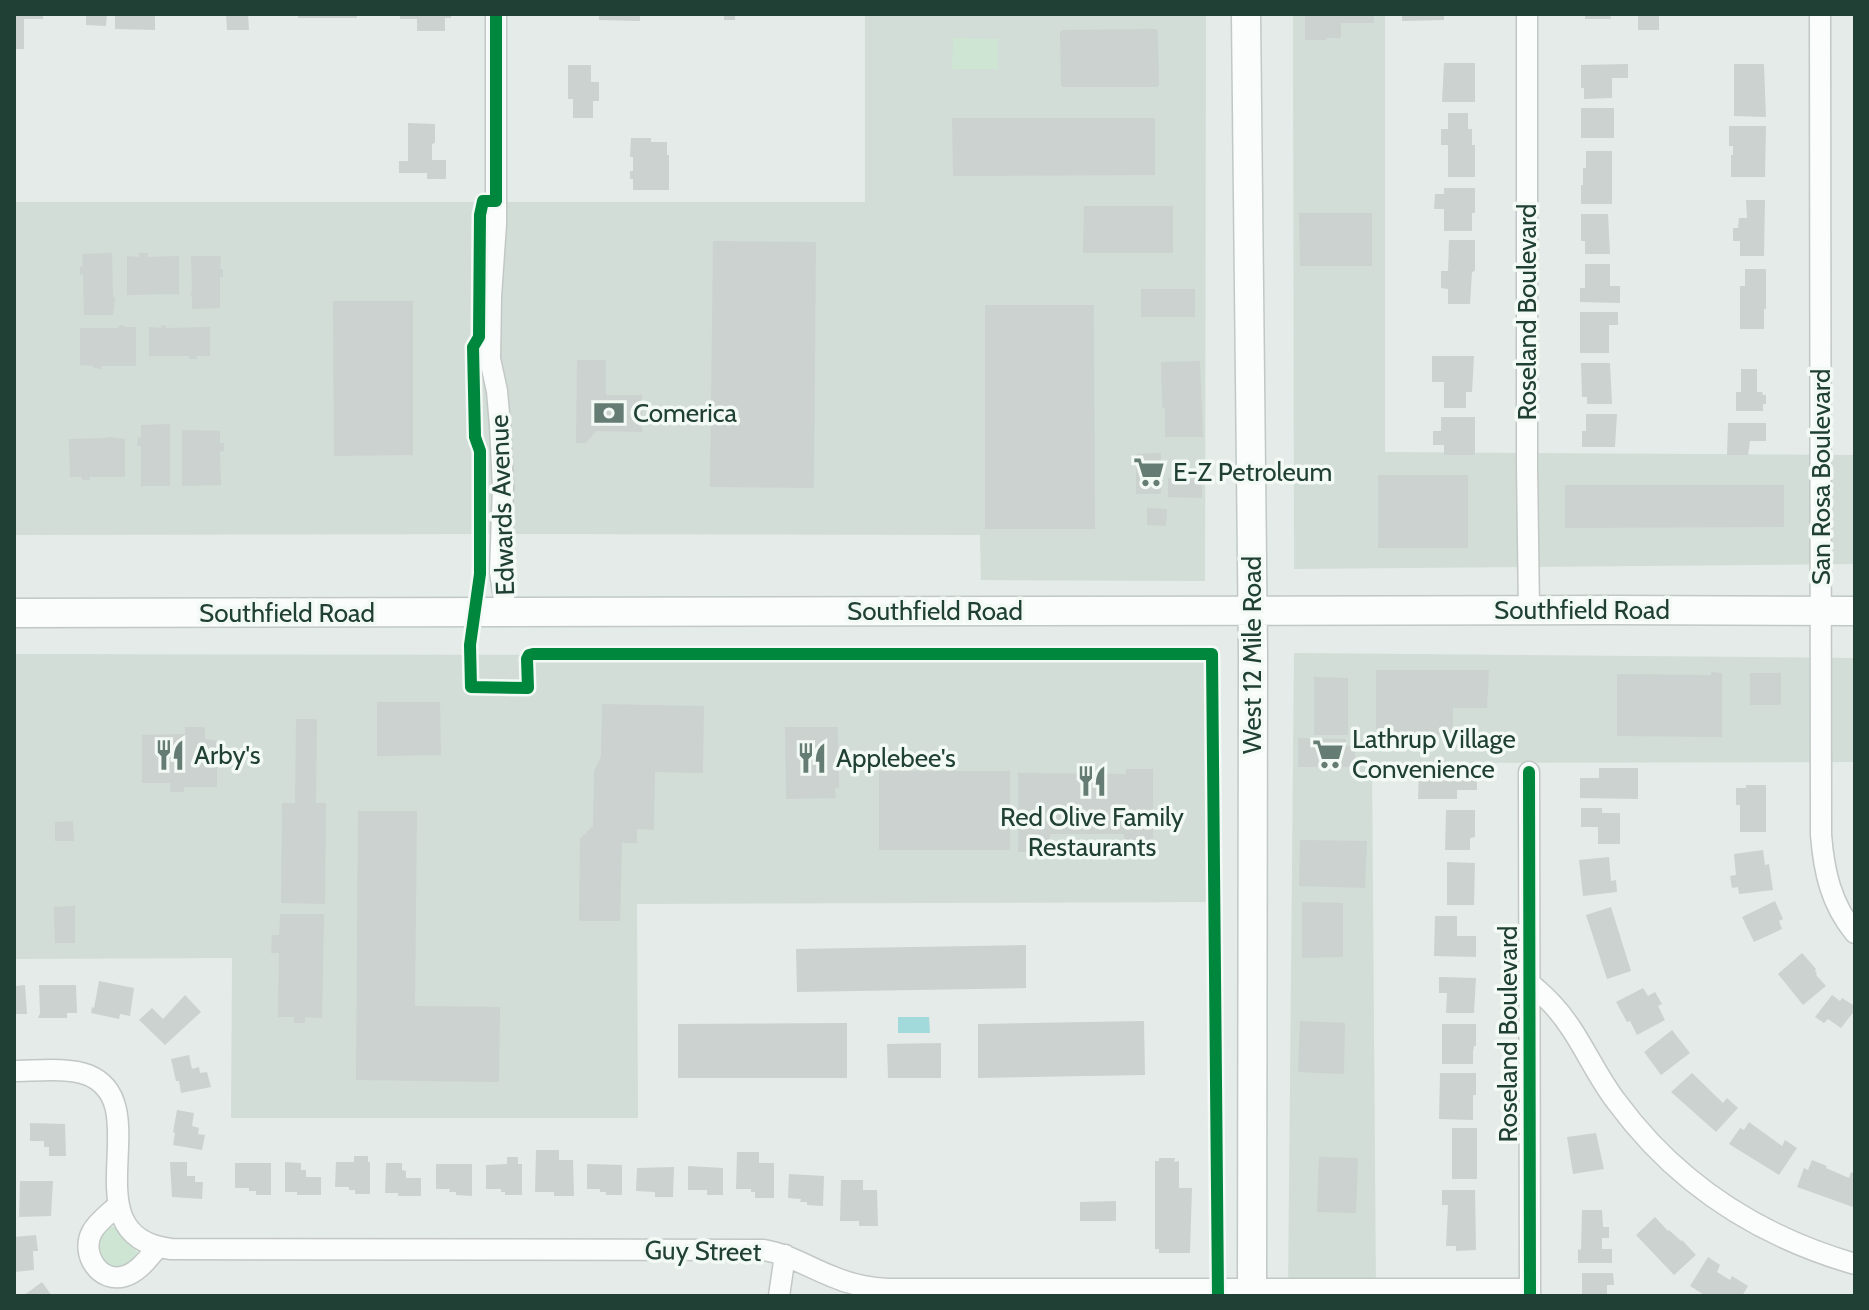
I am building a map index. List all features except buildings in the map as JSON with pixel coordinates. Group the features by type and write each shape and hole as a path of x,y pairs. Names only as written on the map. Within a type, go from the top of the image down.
{"main road":[{"name":"West 12 Mile Road","path":"1246,14 1252,611 1252,1292"},
{"name":"Southfield Road","path":"14,613 1855,611"}],"street":[{"name":"Edwards Avenue","path":"496,14 496,224 490,359 497,391 501,440 500,572 506,612"},
{"name":"Roseland Boulevard","path":"1527,14 1529,610"},
{"name":"San Rosa Boulevard","path":"1820,14 1823,854 1829,887 1855,933"},
{"name":"Roseland Boulevard","path":"1529,772 1530,1292"},
{"path":"1530,983 1553,1005 1615,1101 1683,1175 1744,1218 1782,1239 1855,1264"},
{"path":"14,1071 90,1075 109,1094 114,1104 117,1117 118,1205 128,1227 140,1239 158,1247 137,1269 128,1275 114,1277 99,1271 89,1257 89,1241 96,1226 118,1205"},
{"name":"Guy Street","path":"158,1247 764,1250 785,1255 833,1277 872,1288 1003,1292 1530,1292"},
{"path":"779,1296 785,1255"}],"shaded area":[{"path":"865,14 1206,14 1205,581 981,580 980,535 14,535 14,202 865,202"},
{"path":"1293,14 1385,14 1385,452 1855,455 1855,564 1294,569"},
{"path":"1294,653 1855,658 1855,762 1372,763 1376,1296 1288,1296"},
{"path":"14,654 1210,656 1212,902 637,904 638,1118 231,1118 232,958 14,959"}],"green space":[{"path":"953,38 998,39 998,69 952,69"},
{"path":"109,1226 114,1227 138,1253 127,1267 112,1268 101,1260 98,1241"}],"water":[{"path":"898,1017 929,1017 930,1033 898,1033"}],"cycle path":[{"path":"496,14 496,201 483,201 480,215 479,337 473,347 475,437 480,451 480,574 470,645 471,687 528,688 527,659 533,654 1212,654 1218,1296"},
{"path":"1529,772 1530,1296"}],"place":[{"name":"Comerica","path":"609,413"},
{"name":"E-Z Petroleum","path":"1149,472"},
{"name":"Lathrup Village Convenience","path":"1328,754"},
{"name":"Arby's","path":"170,755"},
{"name":"Applebee's","path":"812,758"},
{"name":"Red Olive Family Restaurants","path":"1092,781"}]}
